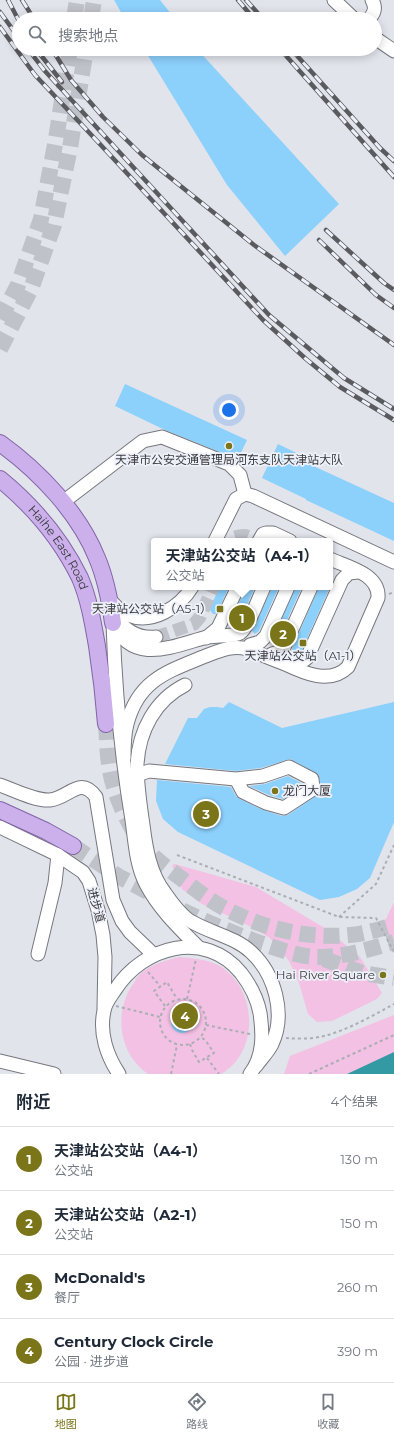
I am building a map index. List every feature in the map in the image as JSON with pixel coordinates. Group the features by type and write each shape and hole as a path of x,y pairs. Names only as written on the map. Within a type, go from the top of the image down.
{"main road":[{"path":"0,443 19,457 47,483 63,502 81,528 97,557 102,570 111,611"},
{"name":"Haihe East Road","path":"0,479 43,520 63,549 80,579 87,596 94,630 103,684 106,724"},
{"path":"0,810 46,831 73,846"}],"street":[{"path":"334,0 347,12"},
{"path":"372,0 374,4 374,12"},
{"path":"382,43 394,52"},
{"path":"63,502 143,441 162,437 229,464 240,475 245,494"},
{"path":"216,538 236,499 245,494 253,496 394,562"},
{"path":"261,538 263,534 269,532 283,538"},
{"path":"124,758 126,725 132,709 140,696 150,683 158,677 182,665 222,650 240,647 301,672 316,676 333,675 345,670 348,667 378,598 378,589 371,578 333,561"},
{"path":"227,635 292,662 296,663 304,661 310,654 342,580 349,573 358,572"},
{"path":"111,611 118,608 136,618 149,618 176,605 190,590"},
{"path":"206,638 218,628 237,590"},
{"path":"111,611 121,636 132,644 146,650 157,650 221,635 235,635 244,630 263,590"},
{"path":"250,645 260,642 266,636 287,590"},
{"path":"272,654 279,652 284,647 310,590"},
{"path":"111,611 122,624 133,633 141,637 156,637"},
{"path":"111,611 117,704 137,852 146,884 165,913 198,947 228,960 247,981 253,989 268,1037"},
{"path":"185,685 174,690 163,699 156,708 149,722 140,748 137,763 137,775 149,858 157,881 164,893 180,912 191,922 237,942 251,952 266,971 275,992 278,1006 278,1023 268,1037 253,1070"},
{"path":"137,775 149,771 236,779 263,776 289,767 312,780 313,789 284,808 266,803 243,792 236,779"},
{"path":"0,785 40,799 50,800 59,798 84,787 91,790 96,797 113,900 122,921 130,932 154,955"},
{"name":"进步道","path":"0,827 58,855 82,872 89,881 104,935 105,1007 103,1035 109,1057 119,1074"},
{"path":"38,954 55,883 58,855"},
{"path":"105,1007 124,977 141,962 154,955 169,950 198,947"},
{"path":"0,1061 54,1074"}],"path":[{"path":"339,917 376,884 394,846"},
{"path":"177,855 339,917 376,918 394,952"},
{"path":"187,999 198,947"},
{"path":"141,962 160,986"},
{"path":"165,1006 154,991 160,986 167,982 177,999"},
{"path":"177,999 187,999 199,1005 203,1010 206,1018 206,1025 201,1036 190,1044 177,1045 170,1042 164,1036 160,1029 160,1017 165,1006 170,1002 177,999"},
{"path":"206,1025 268,1037 296,1039 323,1036 358,1023 394,1004"},
{"path":"105,1007 160,1017"},
{"path":"190,1044 199,1062 214,1053 206,1040 201,1036"},
{"path":"309,1074 394,1036"},
{"path":"171,1074 177,1045"},
{"path":"207,1058 219,1074"}],"shaded area":[{"path":"175,864 256,887 328,930 360,957 382,993 377,999 332,1021 317,1022 308,1014 299,983 289,961 270,938 242,922 202,904 182,889 172,865"},
{"path":"394,902 394,942 383,928 383,925"},
{"path":"179,957 194,958 218,965 231,975 241,988 247,1003 249,1019 248,1035 243,1050 234,1064 221,1074 148,1074 138,1066 125,1044 121,1020 127,995 133,984 140,974 154,965"},
{"path":"394,1015 394,1074 284,1074 290,1056"}],"water":[{"path":"394,1052 394,1074 347,1074"}],"building":[{"path":"114,0 160,0 169,12 121,12"},
{"path":"148,56 203,56 339,204 285,256 227,185"},
{"path":"125,384 247,440 237,461 232,457 165,430 115,406"},
{"path":"278,444 311,460 309,464 394,503 394,541 262,478"},
{"path":"218,590 228,590 216,614 213,614 209,609"},
{"path":"245,590 254,590 240,621 234,626 231,621"},
{"path":"271,590 278,590 259,631 255,634 252,631"},
{"path":"295,590 301,590 277,642 275,643 272,640"},
{"path":"318,590 329,590 301,652 295,652 292,649"},
{"name":"龙门大厦","path":"229,702 282,728 394,702 394,822 370,878 357,889 339,897 320,900 178,832 163,819 156,801 157,780 231,787 236,796 240,799 263,810 282,816 288,815 320,793 321,788 318,774 290,759 261,768 236,771 165,764 188,718 197,718 204,709 210,707 223,708"},
{"path":"288,776 305,785 283,799 269,795 249,786 265,784"},
{"path":"178,1011 186,1011 193,1018 193,1026 186,1033 178,1033 171,1026 171,1018"}],"tunnel":[{"path":"75,12 77,0"},
{"path":"92,12 94,0"},
{"path":"0,319 18,285 41,219 56,139 69,56"},
{"path":"0,349 31,289 54,225 70,148 85,56"},
{"path":"235,537 245,536 250,538"},
{"path":"156,637 194,624 200,617 212,590"},
{"path":"106,724 108,759 113,783 119,802 132,829 142,844 153,856 206,897 226,909 255,922 302,934 334,936 350,935 394,925"},
{"path":"73,846 118,876 161,899"},
{"path":"182,910 211,924 260,943 304,956 338,956 394,942"},
{"path":"324,959 362,973 394,978"}],"railway":[{"path":"8,0 14,12"},
{"path":"22,0 30,12"},
{"path":"238,0 248,12"},
{"path":"246,0 257,12"},
{"path":"0,12 12,28"},
{"path":"0,27 12,43"},
{"path":"21,56 35,75 263,320 340,387 394,420"},
{"path":"33,56 44,70 269,315 344,378 394,409"},
{"path":"42,56 62,82"},
{"path":"56,56 71,80 103,117 142,155 254,245 394,345"},
{"path":"286,56 394,177"},
{"path":"297,56 380,148 394,161"},
{"path":"326,230 384,283 394,290"},
{"path":"319,240 376,295 394,308"}],"place":[{"name":"天津市公安交通管理局河东支队天津站大队","path":"229,446"},
{"name":"天津站公交站（A5-1）","path":"220,609"},
{"name":"天津站公交站（A4-1）","path":"242,618"},
{"name":"天津站公交站（A2-1）","path":"283,634"},
{"name":"天津站公交站（A1-1）","path":"303,643"},
{"name":"龙门大厦","path":"275,791"},
{"name":"McDonald's","path":"206,814"},
{"name":"Hai River Square","path":"383,975"},
{"name":"Century Clock Circle","path":"185,1016"}]}
